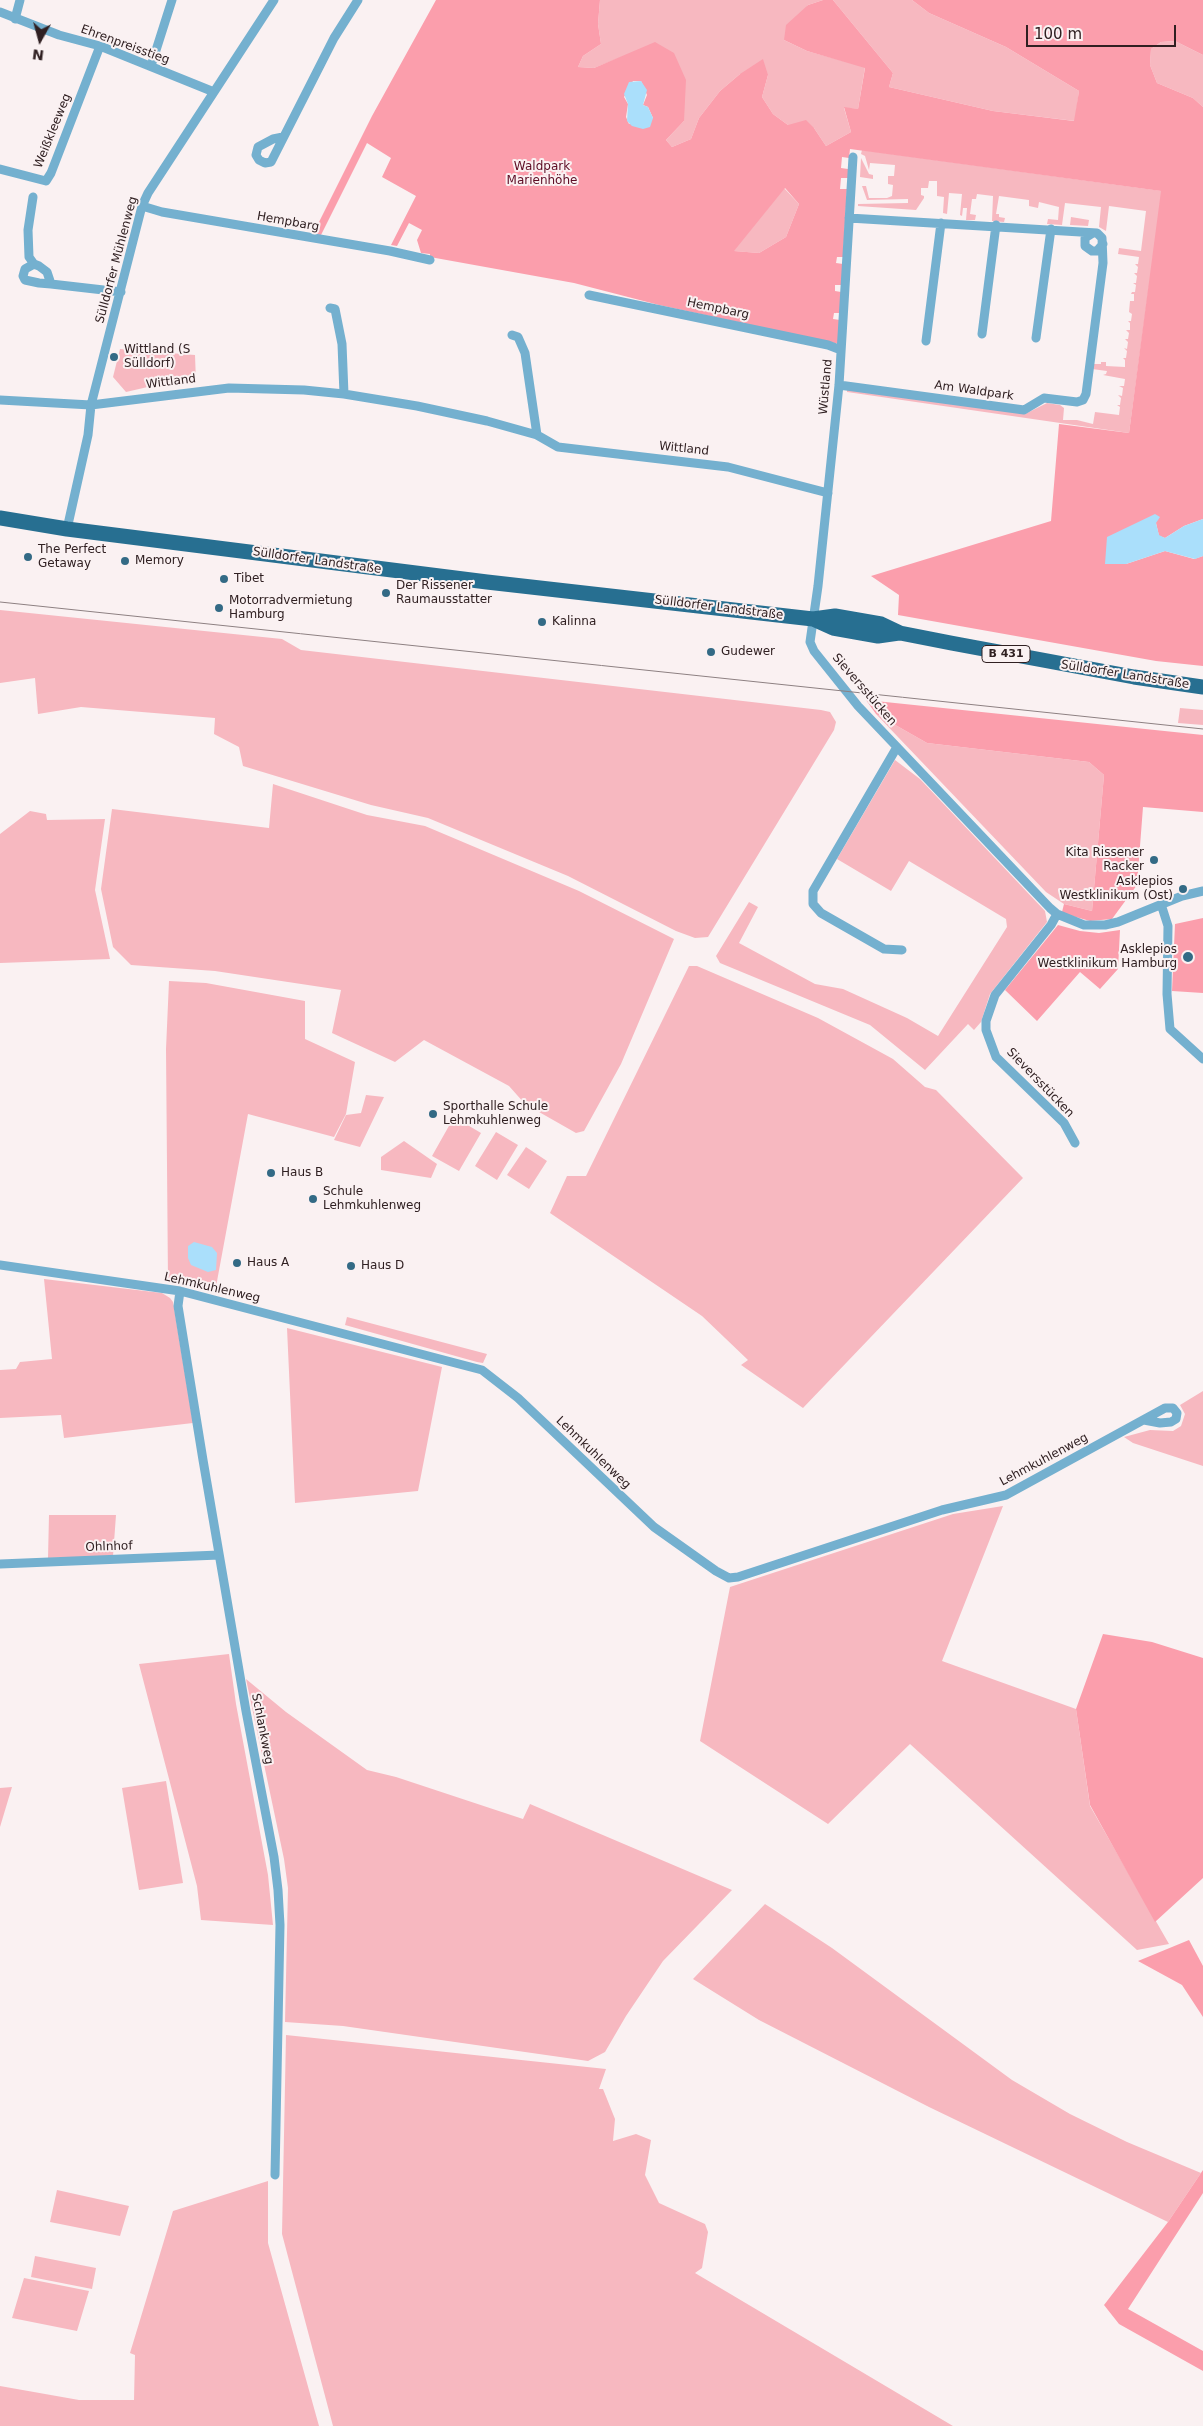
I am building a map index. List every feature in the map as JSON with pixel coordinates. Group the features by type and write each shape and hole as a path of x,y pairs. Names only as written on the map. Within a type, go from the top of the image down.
{"main road":[{"name":"Sülldorfer Landstraße","path":"0,518 67,529 430,576 813,619 833,628 878,636 900,633 1090,670 1203,687"}],"street":[{"path":"15,19 20,0"},
{"path":"151,66 172,0"},
{"name":"Sülldorfer Mühlenweg","path":"67,529 88,435 91,405 142,206 148,193 274,0"},
{"path":"283,137 334,38 358,0"},
{"name":"Ehrenpreisstieg","path":"0,12 59,35 100,46 214,92"},
{"name":"Weißkleeweg","path":"0,169 46,181 52,173 100,46"},
{"name":"Wüstland","path":"813,619 839,384 853,157"},
{"path":"34,197 28,230 29,257 34,264 47,272 51,284"},
{"name":"Hempbarg","path":"142,206 162,212 390,251 430,260"},
{"path":"849,218 1070,230 1093,232 1100,235 1100,247 1088,250 1084,242 1070,230"},
{"path":"926,341 940,223"},
{"path":"982,334 996,226"},
{"path":"1036,338 1051,229"},
{"path":"1084,242 1086,236 1093,232"},
{"name":"Am Waldpark","path":"839,384 1024,410 1044,398 1077,402 1083,400 1086,394 1103,263 1100,247"},
{"path":"34,264 25,269 23,276 25,280 121,292"},
{"name":"Hempbarg","path":"589,295 828,345 841,350"},
{"path":"330,308 334,309 342,344 344,394"},
{"path":"512,334 518,337 525,353 537,435"},
{"name":"Wittland","path":"0,400 91,405 229,388 304,390 344,394 417,406 537,435 558,447 728,467 828,493"},
{"name":"Sieversstücken","path":"813,619 810,642 814,652 845,692 1057,914 1084,925 1105,925 1203,891"},
{"path":"897,748 813,891 813,904 821,913 884,949 902,950"},
{"path":"1161,904 1168,926 1167,994 1170,1029 1203,1059"},
{"name":"Sieversstücken","path":"1057,914 1051,925 995,995 986,1021 986,1030 996,1057 1064,1123 1075,1143"},
{"name":"Lehmkuhlenweg","path":"0,1266 180,1291 482,1370 518,1398 654,1527 716,1571 730,1578 942,1510 1006,1495 1144,1420"},
{"name":"Schlankweg","path":"180,1291 178,1306 219,1555 274,1857 278,1890 280,1925 275,2175"},
{"name":"Ohlnhof","path":"0,1564 219,1555"}],"shaded area":[{"path":"600,0 823,0 808,5 784,40 807,51 865,67 858,109 844,108 851,132 826,146 814,128 788,125 773,114 762,97 768,75 740,74 720,91 699,118 691,139 672,147 666,140 684,121 683,107 624,56 594,68 578,67 583,56 601,44 598,24"},
{"path":"833,0 912,0 929,13 1006,47 1079,91 1075,121 993,111 889,87 893,73"},
{"path":"1175,41 1203,55 1203,107 1193,98 1157,83 1150,65 1151,49 1161,42"},
{"path":"862,150 1162,191 1129,433 847,392 847,389 1025,414 1047,403 1060,405 1064,408 1063,420 1077,420 1093,424 1095,412 1119,415 1120,407 1117,405 1120,405 1121,398 1118,395 1122,396 1123,388 1119,386 1124,386 1125,379 1103,375 1107,371 1092,369 1094,364 1101,364 1101,362 1106,362 1106,366 1125,367 1125,360 1123,358 1126,358 1127,351 1124,348 1127,349 1128,342 1125,339 1128,339 1129,333 1126,330 1130,330 1130,323 1128,321 1131,321 1132,314 1129,312 1130,301 1134,301 1134,294 1131,294 1135,292 1136,285 1133,283 1136,283 1137,276 1134,273 1137,273 1138,267 1135,264 1138,264 1139,257 1118,254 1119,248 1141,251 1146,211 1109,206 1106,231 1099,227 1101,207 1065,203 1062,225 1047,224 1048,219 1058,220 1059,207 1039,202 1038,208 1029,206 1029,200 999,196 996,214 999,214 999,217 1005,218 1004,222 992,221 993,196 977,194 976,199 972,199 970,214 976,215 975,220 966,220 967,208 963,208 962,216 960,215 962,194 949,193 947,214 943,213 944,197 937,196 937,181 929,181 928,188 921,188 921,195 924,198 916,210 858,206 858,204 908,203 908,199 867,200 862,186 866,186 869,198 887,198 892,196 893,185 888,184 888,176 894,176 895,165 870,163 869,170 865,156 861,154"},
{"path":"861,158 869,174 873,175 873,179 860,177"},
{"path":"784,188 799,204 786,237 759,253 733,251"},
{"path":"1071,217 1089,220 1088,226 1070,225"},
{"path":"120,349 195,355 196,382 152,386 126,392 113,377"},
{"path":"0,610 282,639 301,650 821,710 830,712 836,722 834,730 708,937 695,938 676,931 568,876 428,818 371,805 243,766 239,747 214,734 215,718 81,707 38,714 35,678 0,683"},
{"path":"1180,708 1203,710 1203,725 1178,723"},
{"path":"876,714 927,743 1089,762 1104,775 1092,911 1064,904 1046,892"},
{"path":"895,760 920,779 1045,911 1047,922 990,994 981,1022 974,1030 968,1024 925,1070 870,1025 720,963 716,956 749,902 758,907 739,943 815,984 843,989 907,1018 938,1036 1007,927 1006,919 909,861 891,891 837,859"},
{"path":"273,784 367,815 425,826 579,891 674,939 621,1064 584,1131 576,1133 525,1104 509,1086 424,1040 395,1062 332,1033 341,990 215,971 131,965 113,947 101,889 112,809 269,828"},
{"path":"30,811 46,814 47,820 105,819 95,890 110,959 0,963 0,834"},
{"path":"689,966 697,966 818,1018 893,1059 925,1087 936,1090 1023,1178 803,1408 741,1365 748,1360 702,1316 550,1213 567,1176 586,1176"},
{"path":"169,981 206,983 305,1001 305,1039 355,1062 346,1114 334,1137 248,1114 215,1292 168,1282 166,1049"},
{"path":"366,1095 384,1097 360,1147 334,1140 346,1115 361,1113"},
{"path":"454,1117 481,1133 459,1171 432,1156"},
{"path":"496,1132 518,1145 497,1180 475,1166"},
{"path":"404,1141 437,1164 431,1178 381,1170 381,1157"},
{"path":"526,1147 547,1161 529,1189 507,1175"},
{"path":"44,1279 162,1293 170,1298 173,1302 193,1423 64,1438 61,1415 0,1418 0,1370 16,1369 20,1362 52,1359"},
{"path":"347,1317 487,1354 483,1363 477,1362 345,1325"},
{"path":"287,1328 442,1367 418,1491 295,1503"},
{"path":"1203,1391 1203,1466 1133,1443 1124,1437 1150,1430 1173,1431 1181,1426 1185,1414 1180,1405"},
{"path":"1003,1506 942,1661 1076,1709 1090,1806 1169,1944 1137,1950 910,1744 828,1824 700,1741 730,1587 953,1514"},
{"path":"49,1515 116,1515 113,1556 48,1558"},
{"path":"229,1654 236,1704 268,1875 273,1925 201,1920 197,1886 139,1664"},
{"path":"246,1679 286,1712 367,1770 396,1777 523,1819 530,1804 732,1890 663,1961 626,2016 605,2052 588,2061 343,2026 285,2022 288,1888 284,1859"},
{"path":"166,1781 183,1883 139,1890 122,1788"},
{"path":"12,1787 0,1827 0,1788"},
{"path":"765,1904 832,1948 1012,2080 1070,2114 1127,2142 1201,2173 1168,2222 929,2107 759,2020 693,1979"},
{"path":"286,2035 606,2069 599,2089 603,2089 615,2119 613,2141 636,2134 651,2140 645,2175 659,2203 705,2224 708,2232 702,2268 695,2273 953,2426 333,2426 282,2234"},
{"path":"268,2181 268,2243 319,2426 0,2426 0,2386 79,2400 134,2400 135,2355 130,2353 173,2211"},
{"path":"57,2190 129,2206 120,2236 50,2222"},
{"path":"35,2256 96,2268 92,2289 31,2277"},
{"path":"24,2278 89,2291 77,2331 12,2318"}],"green space":[{"name":"Waldpark Marienhöhe","path":"436,0 600,0 598,24 601,44 583,56 578,67 594,68 655,42 674,53 686,80 684,121 666,140 672,147 691,139 699,118 720,91 740,74 763,59 768,75 762,97 773,114 788,125 806,120 826,146 851,132 844,107 858,109 865,68 807,51 784,40 786,25 808,5 823,0 833,0 893,73 889,87 993,111 1074,121 1079,91 1006,47 929,13 912,0 1203,0 1203,55 1175,41 1161,42 1151,49 1150,65 1157,83 1193,98 1203,107 1203,519 1184,526 1165,538 1159,536 1156,523 1126,564 1165,551 1194,559 1203,556 1203,666 1156,661 898,615 899,595 871,576 1051,521 1059,424 1129,433 1161,191 850,149 849,158 842,157 841,168 848,169 848,178 841,178 840,189 847,189 843,257 837,257 836,263 843,264 842,285 835,285 835,291 841,292 840,313 834,313 833,319 840,320 839,344 659,305 574,283 430,257 430,254 421,253 417,240 422,230 409,223 397,246 391,245 416,196 382,177 391,158 367,143 321,235 313,234 372,116","holes":["633,81 641,81 647,95 643,105 648,107 653,118 629,124 626,117 628,104 624,97","785,188 799,204 786,237 759,253 734,251"]},
{"path":"866,700 1203,735 1203,812 1143,807 1137,885 1112,919 1090,921 1065,914 1062,912 1064,904 1092,911 1104,775 1089,762 927,743 876,714"},
{"path":"1203,918 1203,993 1172,991 1175,924"},
{"path":"1058,925 1080,931 1099,933 1120,930 1118,969 1100,989 1080,972 1037,1021 1005,990"},
{"path":"1103,1634 1152,1642 1203,1658 1203,1878 1155,1922 1090,1805 1076,1709"},
{"path":"1189,1940 1203,1966 1203,2017 1182,1985 1138,1961"},
{"path":"1203,2170 1203,2193 1128,2309 1203,2351 1203,2371 1119,2324 1104,2305 1168,2222"}],"water":[{"path":"641,81 647,90 643,105 648,107 653,118 650,127 643,129 632,126 627,121 628,104 624,94 629,82"},
{"path":"1155,514 1160,517 1156,523 1159,535 1165,538 1184,526 1203,519 1203,556 1195,559 1165,551 1126,564 1105,564 1107,537"},
{"path":"194,1242 212,1247 217,1253 216,1270 208,1272 191,1265 188,1258 188,1246"}],"tram line":[{"path":"0,602 1203,729"}],"place":[{"name":"Wittland (S Sülldorf)","path":"114,357"},
{"name":"The Perfect Getaway","path":"28,557"},
{"name":"Memory","path":"125,561"},
{"name":"Tibet","path":"224,579"},
{"name":"Der Rissener Raumausstatter","path":"386,593"},
{"name":"Motorradvermietung Hamburg","path":"219,608"},
{"name":"Kalinna","path":"542,622"},
{"name":"Gudewer","path":"711,652"},
{"name":"Kita Rissener Racker","path":"1154,860"},
{"name":"Asklepios Westklinikum (Ost)","path":"1183,889"},
{"name":"Asklepios Westklinikum Hamburg","path":"1188,957"},
{"name":"Sporthalle Schule Lehmkuhlenweg","path":"433,1114"},
{"name":"Haus B","path":"271,1173"},
{"name":"Schule Lehmkuhlenweg","path":"313,1199"},
{"name":"Haus A","path":"237,1263"},
{"name":"Haus D","path":"351,1266"}]}
